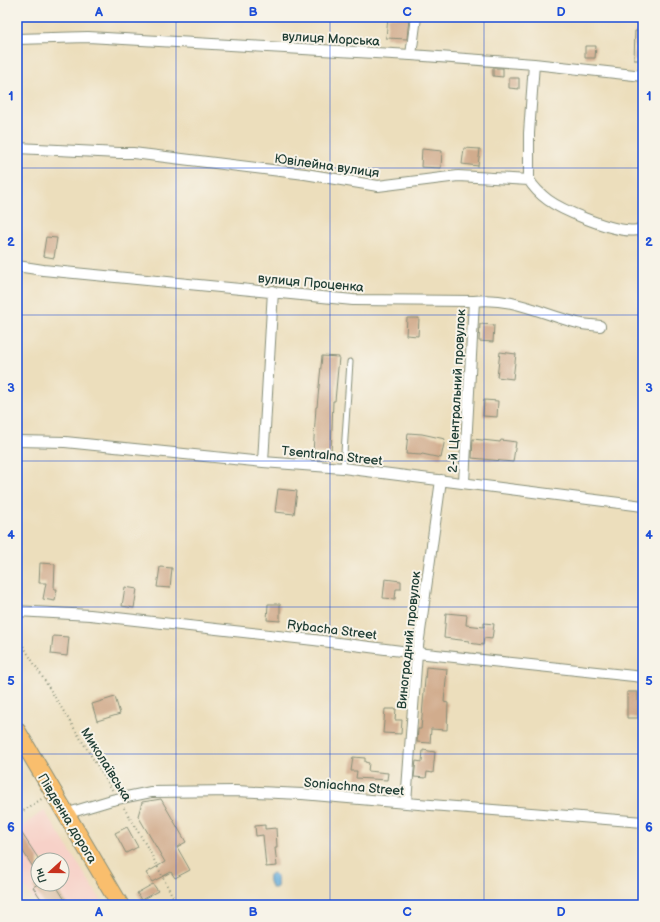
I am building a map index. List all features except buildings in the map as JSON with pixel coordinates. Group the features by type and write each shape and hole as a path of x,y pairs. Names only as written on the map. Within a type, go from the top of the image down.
{"highway":[{"name":"Південна дорога","path":"17,732 120,905"}],"street":[{"path":"411,55 416,17"},
{"name":"вулиця Морська","path":"17,39 88,37 411,55 534,64 643,76"},
{"path":"534,64 529,133 529,180 536,190 547,200 561,209 598,223 624,230 643,230"},
{"name":"Ювілейна вулиця","path":"17,148 133,153 304,174 378,186 458,176 529,180"},
{"name":"вулиця Проценка","path":"17,266 43,270 273,291 310,297 354,300 486,300 517,303 582,324 600,326"},
{"path":"263,462 273,291"},
{"name":"2-й Центральний провулок","path":"464,482 474,301"},
{"name":"Tsentralna Street","path":"17,441 66,442 263,462 343,468 464,482 643,506"},
{"name":"Виноградний провулок","path":"406,803 417,653 441,480"},
{"name":"Rybacha Street","path":"17,611 90,615 417,653 643,676"},
{"name":"Soniachna Street","path":"65,814 117,799 150,792 235,791 302,794 643,822"}],"lane":[{"path":"343,468 350,362"}],"path":[{"name":"Миколаївська","path":"17,636 149,850 177,905"},
{"path":"17,815 52,792"}],"shaded area":[{"path":"44,810 104,905 37,905 17,876 17,830"}],"water":[{"path":"272,873 275,874 277,880 277,887 275,888 272,888 269,882 269,875"}]}
